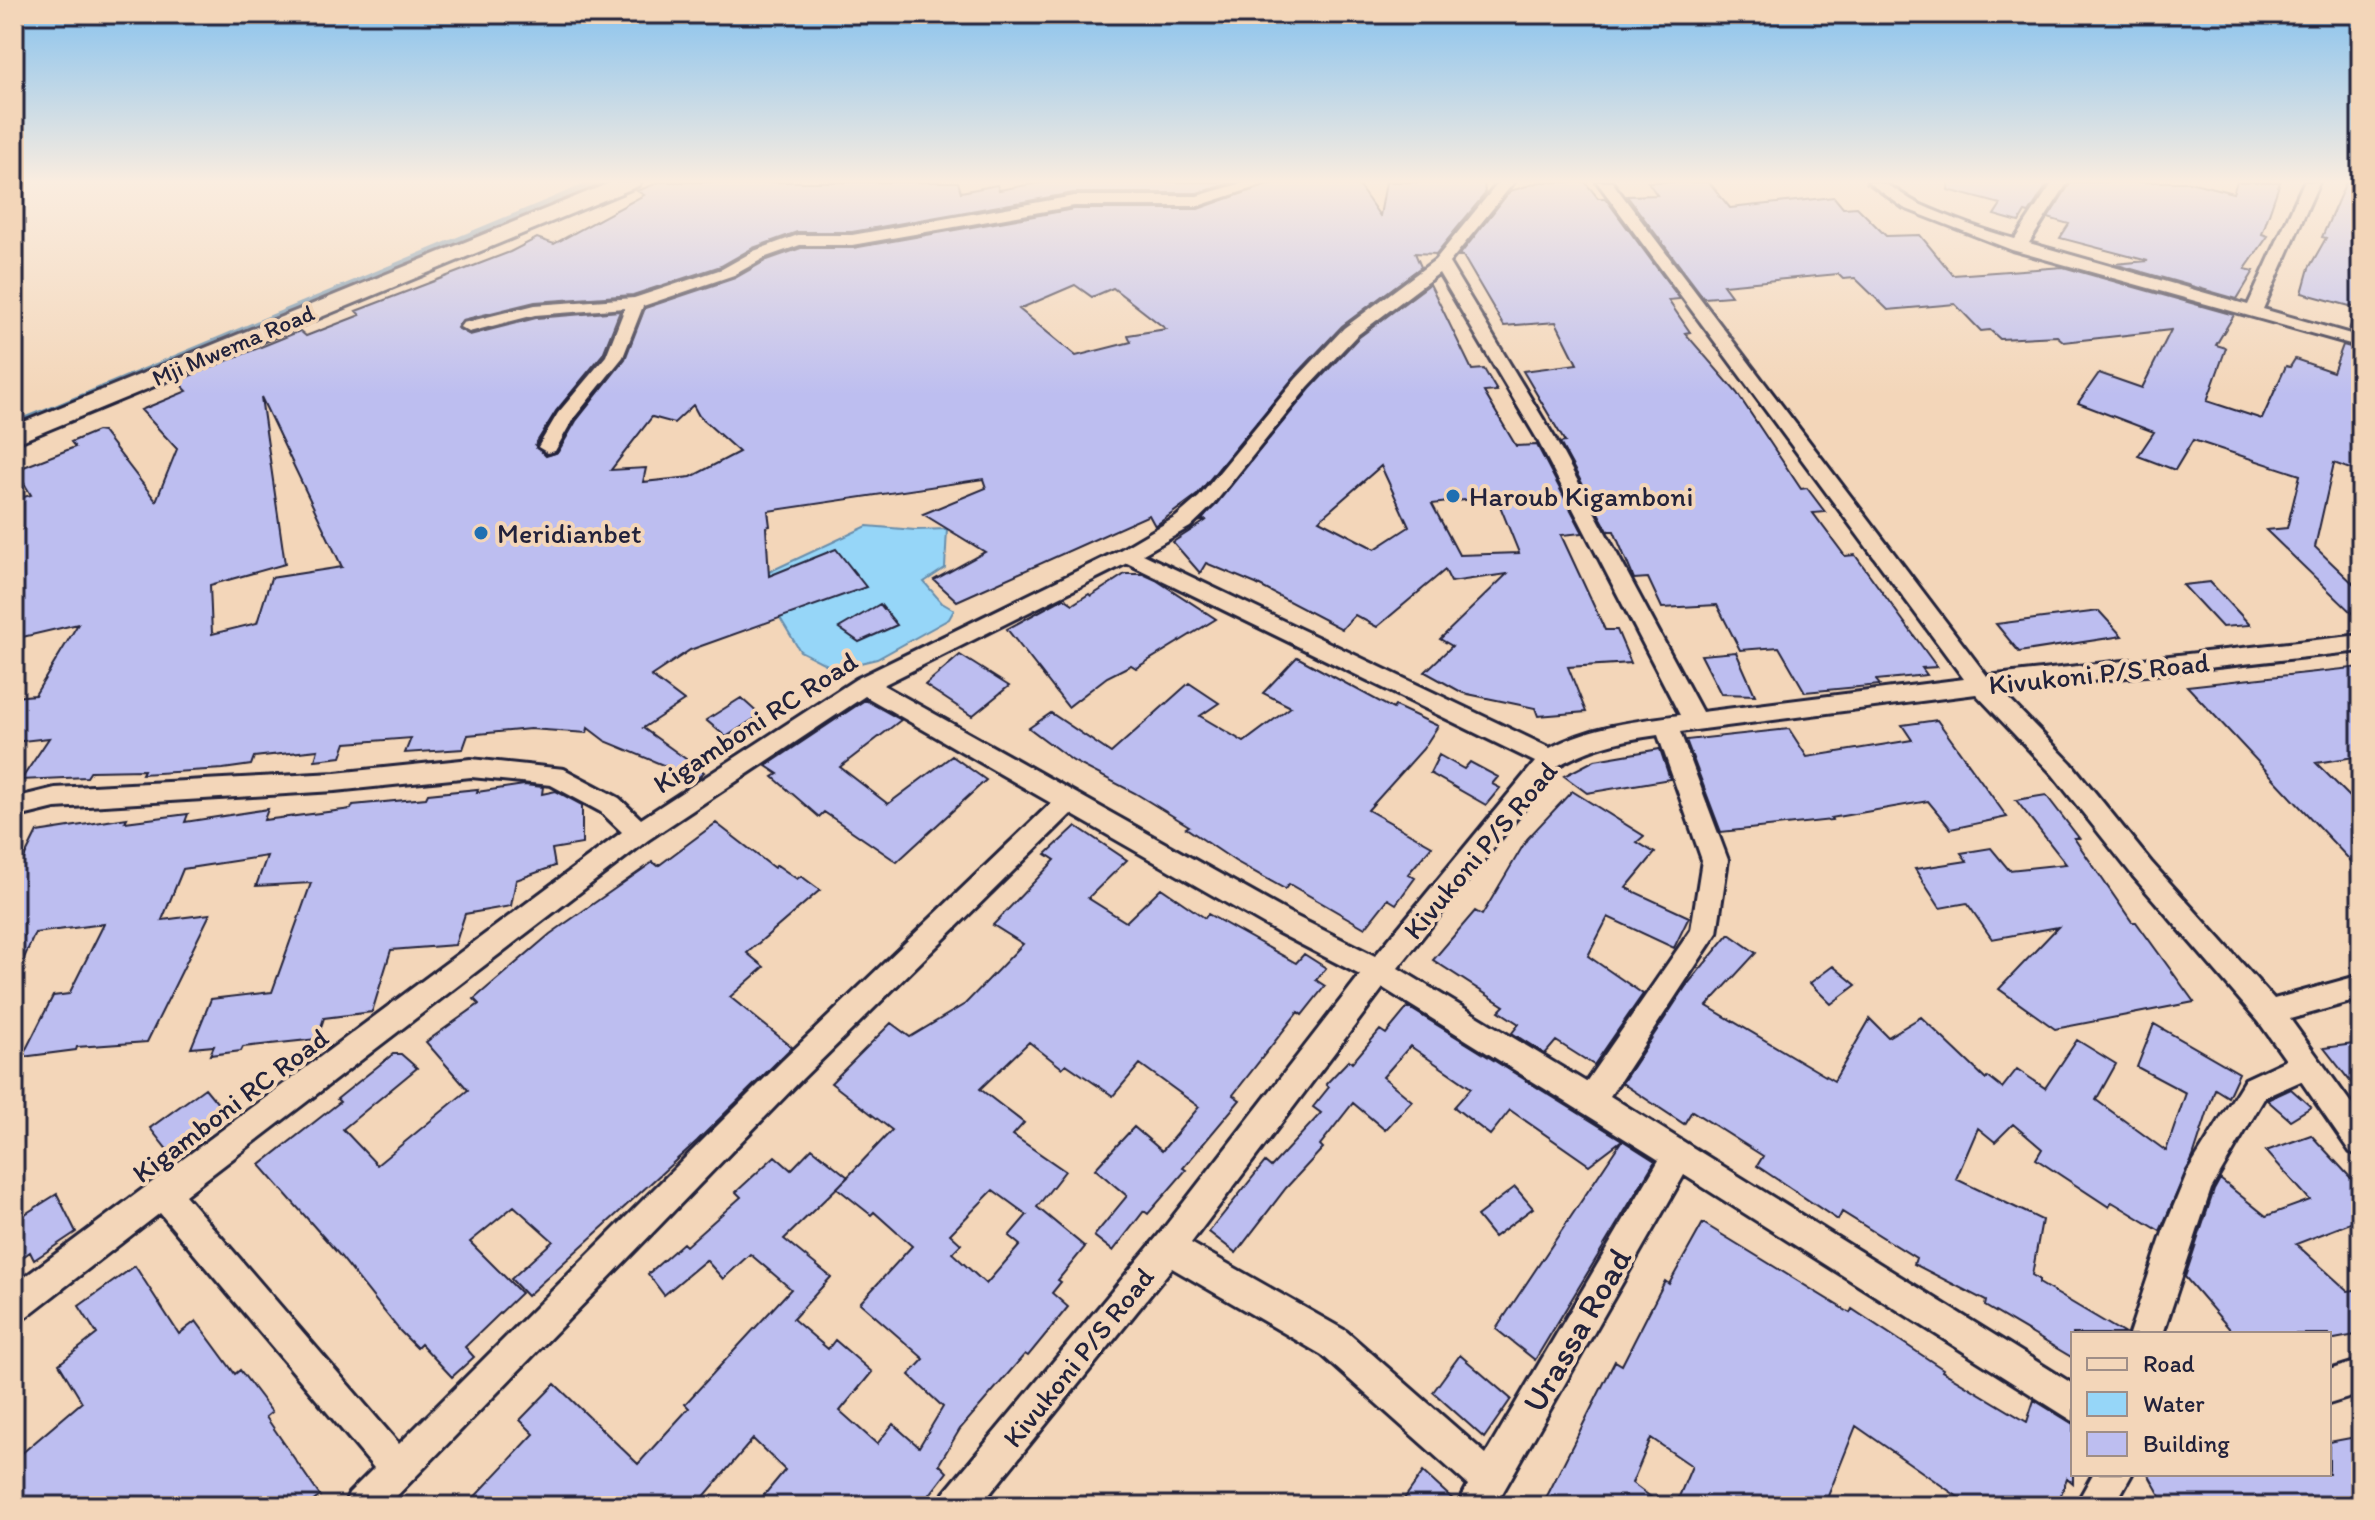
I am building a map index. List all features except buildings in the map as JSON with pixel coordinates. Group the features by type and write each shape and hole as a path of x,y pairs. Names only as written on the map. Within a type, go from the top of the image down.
{"main road":[{"name":"Mji Mwema Road","path":"14,436 459,253"}],"street":[{"path":"469,327 535,310 636,303 728,272 763,253"},
{"name":"Kigamboni RC Road","path":"14,1305 639,833 864,685 1127,555 1183,522 1206,501 1302,383 1350,332 1441,263 1449,253"},
{"path":"1657,253 1981,685 2062,769 2142,869 2269,1013 2361,1142"},
{"path":"2039,253 2361,342"},
{"path":"2253,313 2280,253"},
{"path":"1441,263 1545,437 1695,721"},
{"path":"548,447 565,417 614,357 636,303"},
{"path":"1127,555 1551,759"},
{"name":"Kivukoni P/S Road","path":"957,1506 1168,1248 1379,971 1551,759 1580,743 1621,731 1981,685 2361,643"},
{"path":"864,685 1286,924 1379,971 1679,1155 2071,1403"},
{"path":"1590,1101 1704,933 1715,860 1666,725"},
{"path":"14,808 55,798 335,782 471,768 555,776 610,805 639,833"},
{"path":"362,1506 792,1070 1070,800"},
{"path":"2269,1013 2361,987"},
{"path":"2147,1332 2199,1181 2255,1088 2306,1065"},
{"name":"Urassa Road","path":"1482,1493 1679,1155"},
{"path":"164,1194 397,1468"},
{"path":"1168,1248 1334,1343 1482,1493"},
{"path":"2331,1386 2361,1377"}],"water":[{"path":"867,526 947,529 945,568 924,582 942,603 954,610 949,619 877,659 835,669 800,651 756,578"}],"waterway":[{"path":"36,416 427,253"},
{"path":"14,425 41,414"}],"place":[{"name":"Haroub Kigamboni","path":"1453,496"},
{"name":"Meridianbet","path":"481,533"}]}
